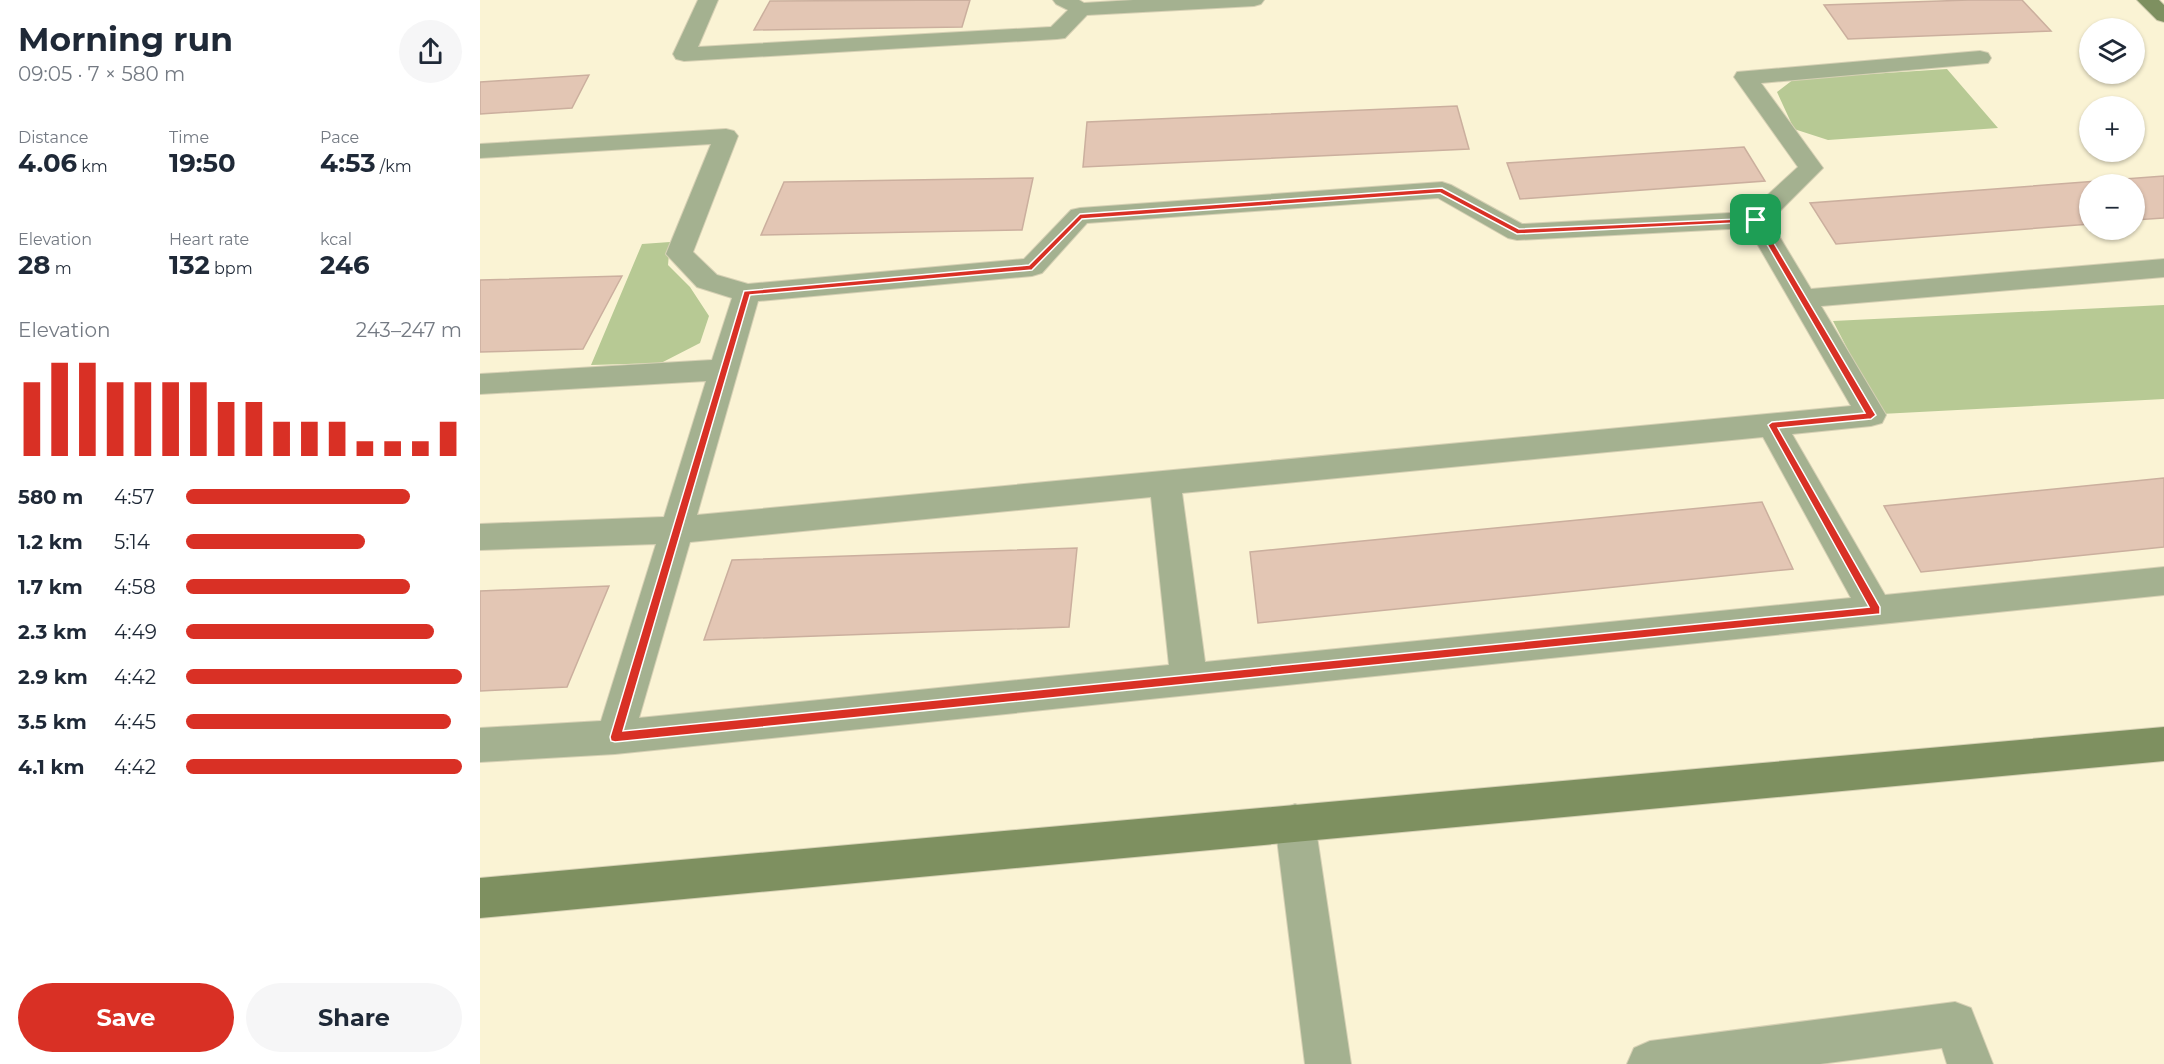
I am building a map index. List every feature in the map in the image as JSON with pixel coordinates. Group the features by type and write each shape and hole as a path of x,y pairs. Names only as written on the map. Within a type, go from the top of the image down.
{"street":[{"path":"708,0 684,54 1056,33 1072,4 1254,0"},
{"path":"2147,0 2164,16"},
{"path":"480,151 726,136 679,254 707,281 747,293 1032,267 1080,216 1442,190 1517,232 1756,220 1811,168 1745,77 1980,58"},
{"path":"480,537 677,530 1871,415 1756,220"},
{"path":"1801,299 2164,268"},
{"path":"615,737 747,293"},
{"path":"480,384 724,370"},
{"path":"1772,425 1876,610"},
{"path":"1165,483 1189,681"},
{"path":"480,745 615,737 2164,581"},
{"path":"480,898 2164,744"},
{"path":"1295,823 1328,1064"},
{"path":"1650,1064 1955,1024 1970,1064"}],"green space":[{"path":"1947,69 1998,128 1828,140 1794,129 1777,92 1794,79"},
{"path":"670,242 668,265 690,287 709,316 700,343 661,363 591,365 642,244"},
{"path":"2164,305 2164,399 1881,414 1833,321"}],"building":[{"path":"970,0 962,27 754,30 770,1"},
{"path":"2022,0 2051,31 1848,39 1824,5"},
{"path":"589,75 572,108 480,114 480,82"},
{"path":"1457,106 1469,149 1083,167 1087,122"},
{"path":"1744,147 1765,181 1520,199 1507,163"},
{"path":"2164,176 2164,218 2145,219 2145,177"},
{"path":"1033,178 1022,230 761,235 784,182"},
{"path":"2079,182 2079,225 1836,244 1810,203"},
{"path":"622,276 583,349 480,352 480,280"},
{"path":"2164,478 2164,547 1921,572 1884,506"},
{"path":"1762,502 1793,569 1258,623 1250,552"},
{"path":"1077,548 1069,627 704,640 732,560"},
{"path":"609,586 567,687 480,691 480,591"}],"route":[{"path":"1442,190 1517,232 1756,220 1871,415 1772,425 1876,610 1189,681 615,737 747,293 1032,267 1080,216 1442,190"}]}
